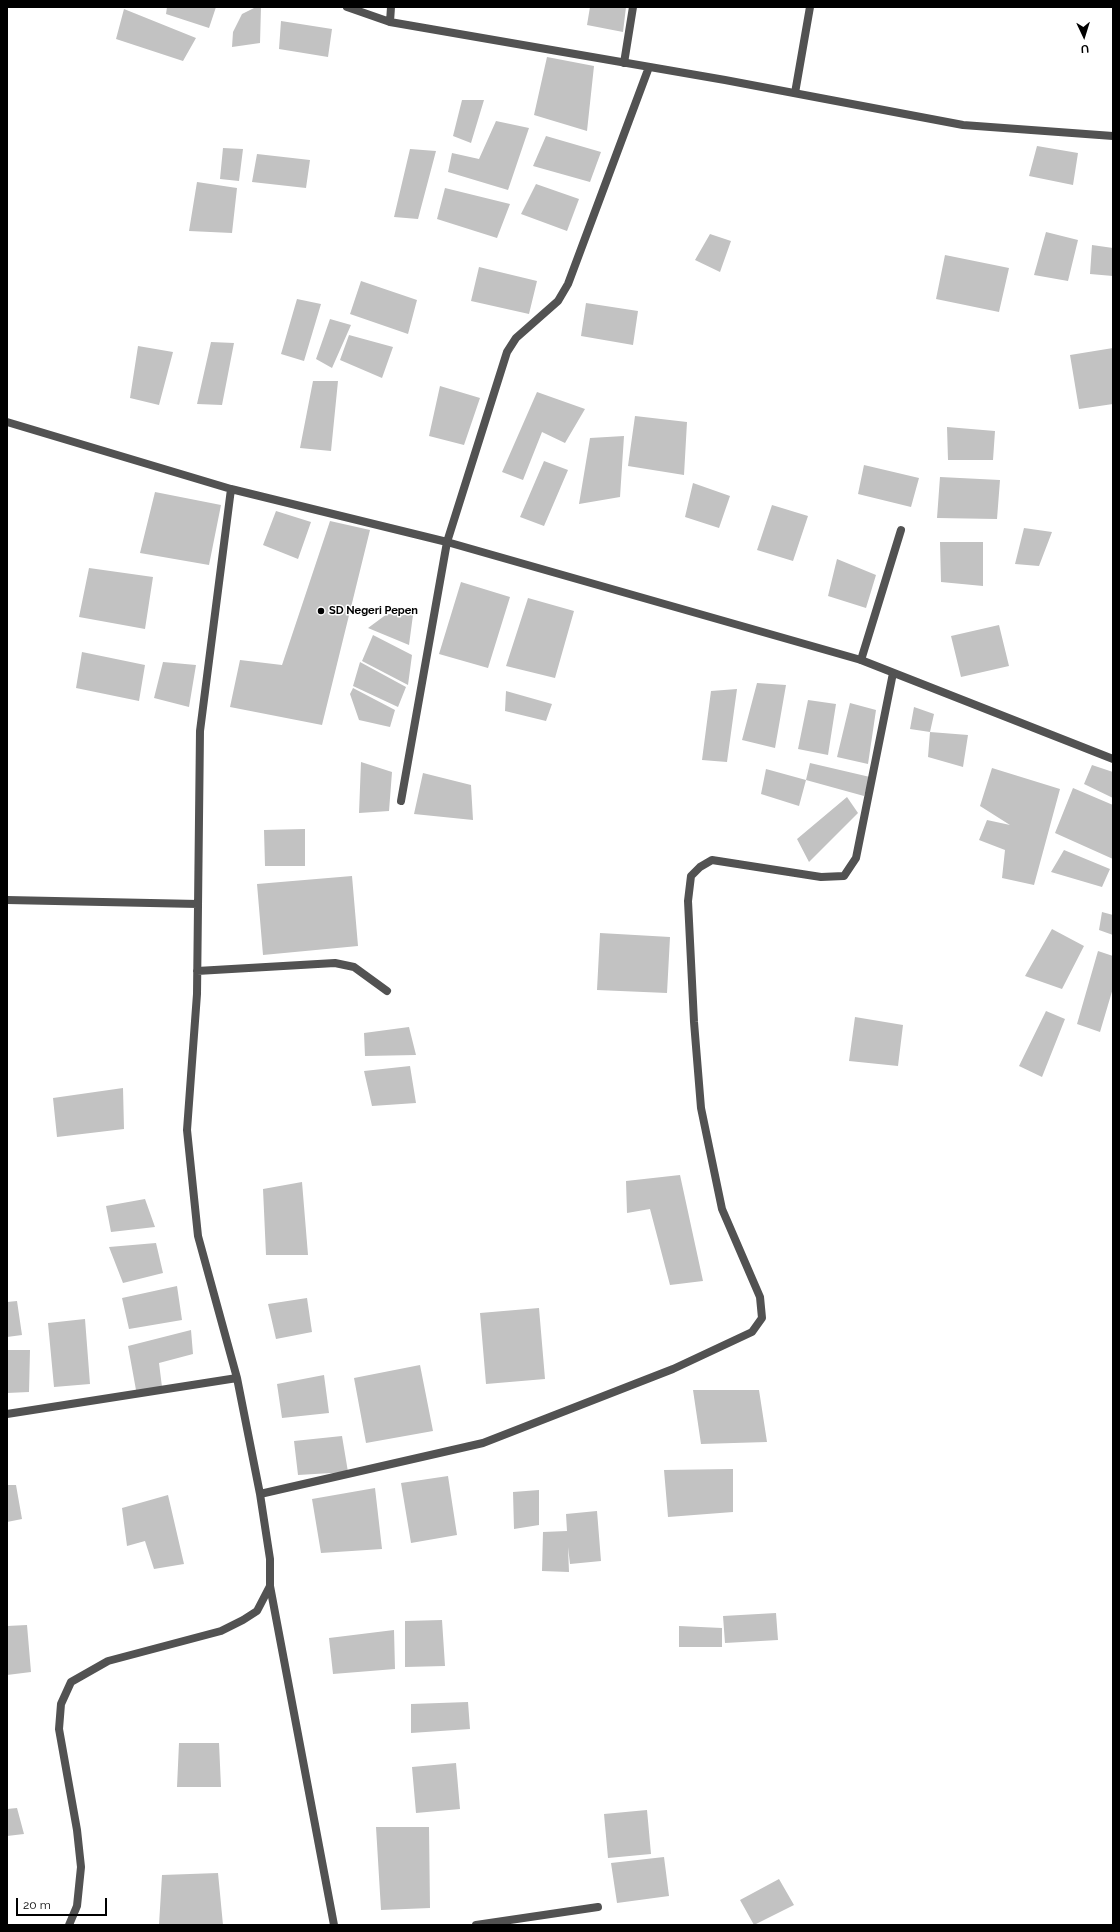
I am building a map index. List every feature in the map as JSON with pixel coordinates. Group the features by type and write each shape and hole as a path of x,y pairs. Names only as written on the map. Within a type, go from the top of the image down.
{"street":[{"path":"348,7 390,22 795,93 963,126 1113,136"},
{"path":"390,22 391,7"},
{"path":"624,63 633,7"},
{"path":"795,93 810,7"},
{"path":"401,801 447,542 507,352 516,338 558,301 568,284 649,67"},
{"path":"7,422 231,489 447,542 861,660 1113,759"},
{"path":"231,489 200,731 197,971 187,1130 198,1236 237,1378 260,1494 270,1559 270,1586 334,1925"},
{"path":"861,660 901,530"},
{"path":"260,1494 483,1443 673,1369 752,1332 762,1318 760,1297 722,1209 700,1108 688,901 691,876 700,867 712,860 821,877 844,876 856,858 893,672"},
{"path":"7,900 198,904"},
{"path":"197,971 335,963 354,967 387,991"},
{"path":"7,1414 237,1378"},
{"path":"69,1925 77,1906 80,1867 77,1830 59,1729 61,1704 71,1682 108,1661 221,1630 243,1620 257,1611 270,1586"},
{"path":"476,1925 598,1907"}],"building":[{"path":"167,7 216,7 209,28 166,14"},
{"path":"256,7 261,7 260,43 232,47 233,32 242,14"},
{"path":"590,7 626,7 623,32 587,25"},
{"path":"124,9 196,38 183,61 116,39"},
{"path":"281,21 332,29 328,57 279,49"},
{"path":"547,57 594,66 587,131 534,115"},
{"path":"462,100 484,100 471,143 453,136"},
{"path":"496,121 529,128 508,190 448,172 452,153 479,159"},
{"path":"546,136 601,152 590,182 533,166"},
{"path":"1037,146 1078,153 1073,185 1029,176"},
{"path":"223,148 243,149 239,181 220,179"},
{"path":"410,149 436,151 418,219 394,217"},
{"path":"257,154 310,160 306,188 252,182"},
{"path":"197,182 237,188 232,233 189,231"},
{"path":"536,184 579,199 567,231 521,214"},
{"path":"445,188 510,204 497,238 437,219"},
{"path":"1046,232 1078,240 1068,281 1034,275"},
{"path":"710,234 731,241 720,272 695,260"},
{"path":"1092,245 1113,248 1113,276 1090,274"},
{"path":"945,255 1009,268 999,312 936,299"},
{"path":"479,267 537,281 529,314 471,301"},
{"path":"361,281 417,300 408,334 350,314"},
{"path":"297,299 321,304 304,361 281,354"},
{"path":"586,303 638,311 633,345 581,336"},
{"path":"330,319 351,325 332,368 316,359"},
{"path":"349,335 393,347 382,378 340,360"},
{"path":"211,342 234,343 222,405 197,404"},
{"path":"138,346 173,352 159,405 130,398"},
{"path":"1113,348 1113,404 1079,409 1070,355"},
{"path":"313,381 338,381 331,451 300,448"},
{"path":"440,386 480,398 464,445 429,436"},
{"path":"537,392 585,409 565,443 542,432 523,480 502,472"},
{"path":"635,416 687,422 684,475 628,466"},
{"path":"947,427 995,431 993,460 948,460"},
{"path":"624,436 620,497 579,504 590,438"},
{"path":"544,461 568,470 544,526 520,517"},
{"path":"864,465 919,478 911,507 858,494"},
{"path":"940,477 1000,480 997,519 937,518"},
{"path":"693,483 730,496 719,528 685,517"},
{"path":"155,492 221,505 209,565 140,553"},
{"path":"772,505 808,516 793,561 757,550"},
{"path":"276,511 311,522 298,559 263,545"},
{"path":"330,521 370,530 322,725 230,707 240,660 282,665"},
{"path":"1024,528 1052,532 1039,566 1015,564"},
{"path":"940,542 983,542 983,586 941,582"},
{"path":"837,559 876,575 866,608 828,596"},
{"path":"89,568 153,577 145,629 79,617"},
{"path":"461,582 510,597 488,668 439,654"},
{"path":"528,598 574,611 555,678 506,666"},
{"path":"387,614 413,615 409,645 368,628"},
{"path":"999,625 1009,666 961,677 951,636"},
{"path":"373,635 412,655 408,685 362,661"},
{"path":"82,652 145,665 139,701 76,688"},
{"path":"163,662 196,665 189,707 154,698"},
{"path":"360,662 406,687 398,707 353,686"},
{"path":"757,683 786,685 775,748 742,740"},
{"path":"353,688 395,710 390,727 359,720 350,694"},
{"path":"737,689 727,762 702,760 711,691"},
{"path":"506,691 552,704 546,721 505,711"},
{"path":"808,700 836,704 828,755 798,749"},
{"path":"850,703 876,710 868,764 837,757"},
{"path":"914,707 934,714 930,732 910,729"},
{"path":"930,732 968,735 963,767 928,757"},
{"path":"361,762 392,772 389,811 359,813"},
{"path":"810,763 870,777 864,796 806,780"},
{"path":"1092,765 1113,772 1113,798 1084,784"},
{"path":"992,768 1060,789 1034,885 1002,878 1005,850 979,840 987,820 1010,825 980,806"},
{"path":"766,769 806,780 799,806 761,794"},
{"path":"423,773 471,785 473,820 414,814"},
{"path":"1073,788 1113,805 1113,859 1055,833"},
{"path":"847,797 858,813 809,862 797,839"},
{"path":"305,829 305,866 265,866 264,830"},
{"path":"1064,850 1110,869 1102,887 1051,872"},
{"path":"352,876 358,946 263,955 257,884"},
{"path":"1102,912 1113,915 1113,935 1099,930"},
{"path":"1052,929 1084,946 1062,989 1025,976"},
{"path":"600,933 670,937 667,993 597,990"},
{"path":"1098,951 1113,956 1113,988 1100,1032 1077,1024"},
{"path":"1046,1011 1065,1019 1042,1077 1019,1066"},
{"path":"855,1017 903,1025 898,1066 849,1061"},
{"path":"409,1027 416,1055 365,1056 364,1033"},
{"path":"410,1066 416,1103 372,1106 364,1071"},
{"path":"123,1088 124,1129 57,1137 53,1098"},
{"path":"680,1175 703,1281 670,1285 650,1209 627,1213 626,1181"},
{"path":"302,1182 308,1255 266,1255 263,1189"},
{"path":"145,1199 155,1227 111,1232 106,1206"},
{"path":"156,1243 163,1273 123,1283 109,1247"},
{"path":"177,1286 182,1320 129,1329 122,1298"},
{"path":"307,1298 312,1332 276,1339 268,1304"},
{"path":"17,1301 22,1335 7,1337 7,1302"},
{"path":"539,1308 545,1379 486,1384 480,1313"},
{"path":"85,1319 90,1384 54,1387 48,1323"},
{"path":"191,1330 193,1354 159,1363 162,1387 136,1390 128,1346"},
{"path":"7,1350 30,1350 29,1392 7,1393"},
{"path":"420,1365 433,1431 366,1443 354,1378"},
{"path":"324,1375 329,1413 282,1418 277,1384"},
{"path":"693,1390 759,1390 767,1442 701,1444"},
{"path":"342,1436 348,1472 298,1475 294,1441"},
{"path":"733,1469 733,1512 668,1517 664,1470"},
{"path":"448,1476 457,1535 411,1543 401,1483"},
{"path":"7,1485 16,1485 22,1519 7,1522"},
{"path":"375,1488 382,1549 321,1553 312,1499"},
{"path":"539,1490 539,1525 514,1529 513,1492"},
{"path":"168,1495 184,1564 154,1569 145,1541 127,1546 122,1508"},
{"path":"597,1511 601,1561 570,1564 568,1547 569,1572 542,1571 543,1532 567,1531 566,1514"},
{"path":"776,1613 778,1640 725,1643 723,1616"},
{"path":"442,1620 445,1666 405,1667 405,1621"},
{"path":"27,1625 31,1672 7,1675 7,1626"},
{"path":"679,1626 722,1628 722,1647 679,1647"},
{"path":"394,1630 395,1669 333,1674 329,1638"},
{"path":"468,1702 470,1729 411,1733 411,1704"},
{"path":"179,1743 219,1743 221,1787 177,1787"},
{"path":"456,1763 460,1809 416,1813 412,1767"},
{"path":"17,1808 24,1834 7,1836 7,1809"},
{"path":"647,1810 651,1854 608,1858 604,1814"},
{"path":"376,1827 429,1827 430,1908 381,1910"},
{"path":"664,1857 669,1896 617,1903 611,1863"},
{"path":"218,1873 223,1925 159,1925 162,1875"},
{"path":"779,1879 794,1905 754,1925 740,1900"}],"place":[{"name":"SD Negeri Pepen","path":"321,611"}]}
